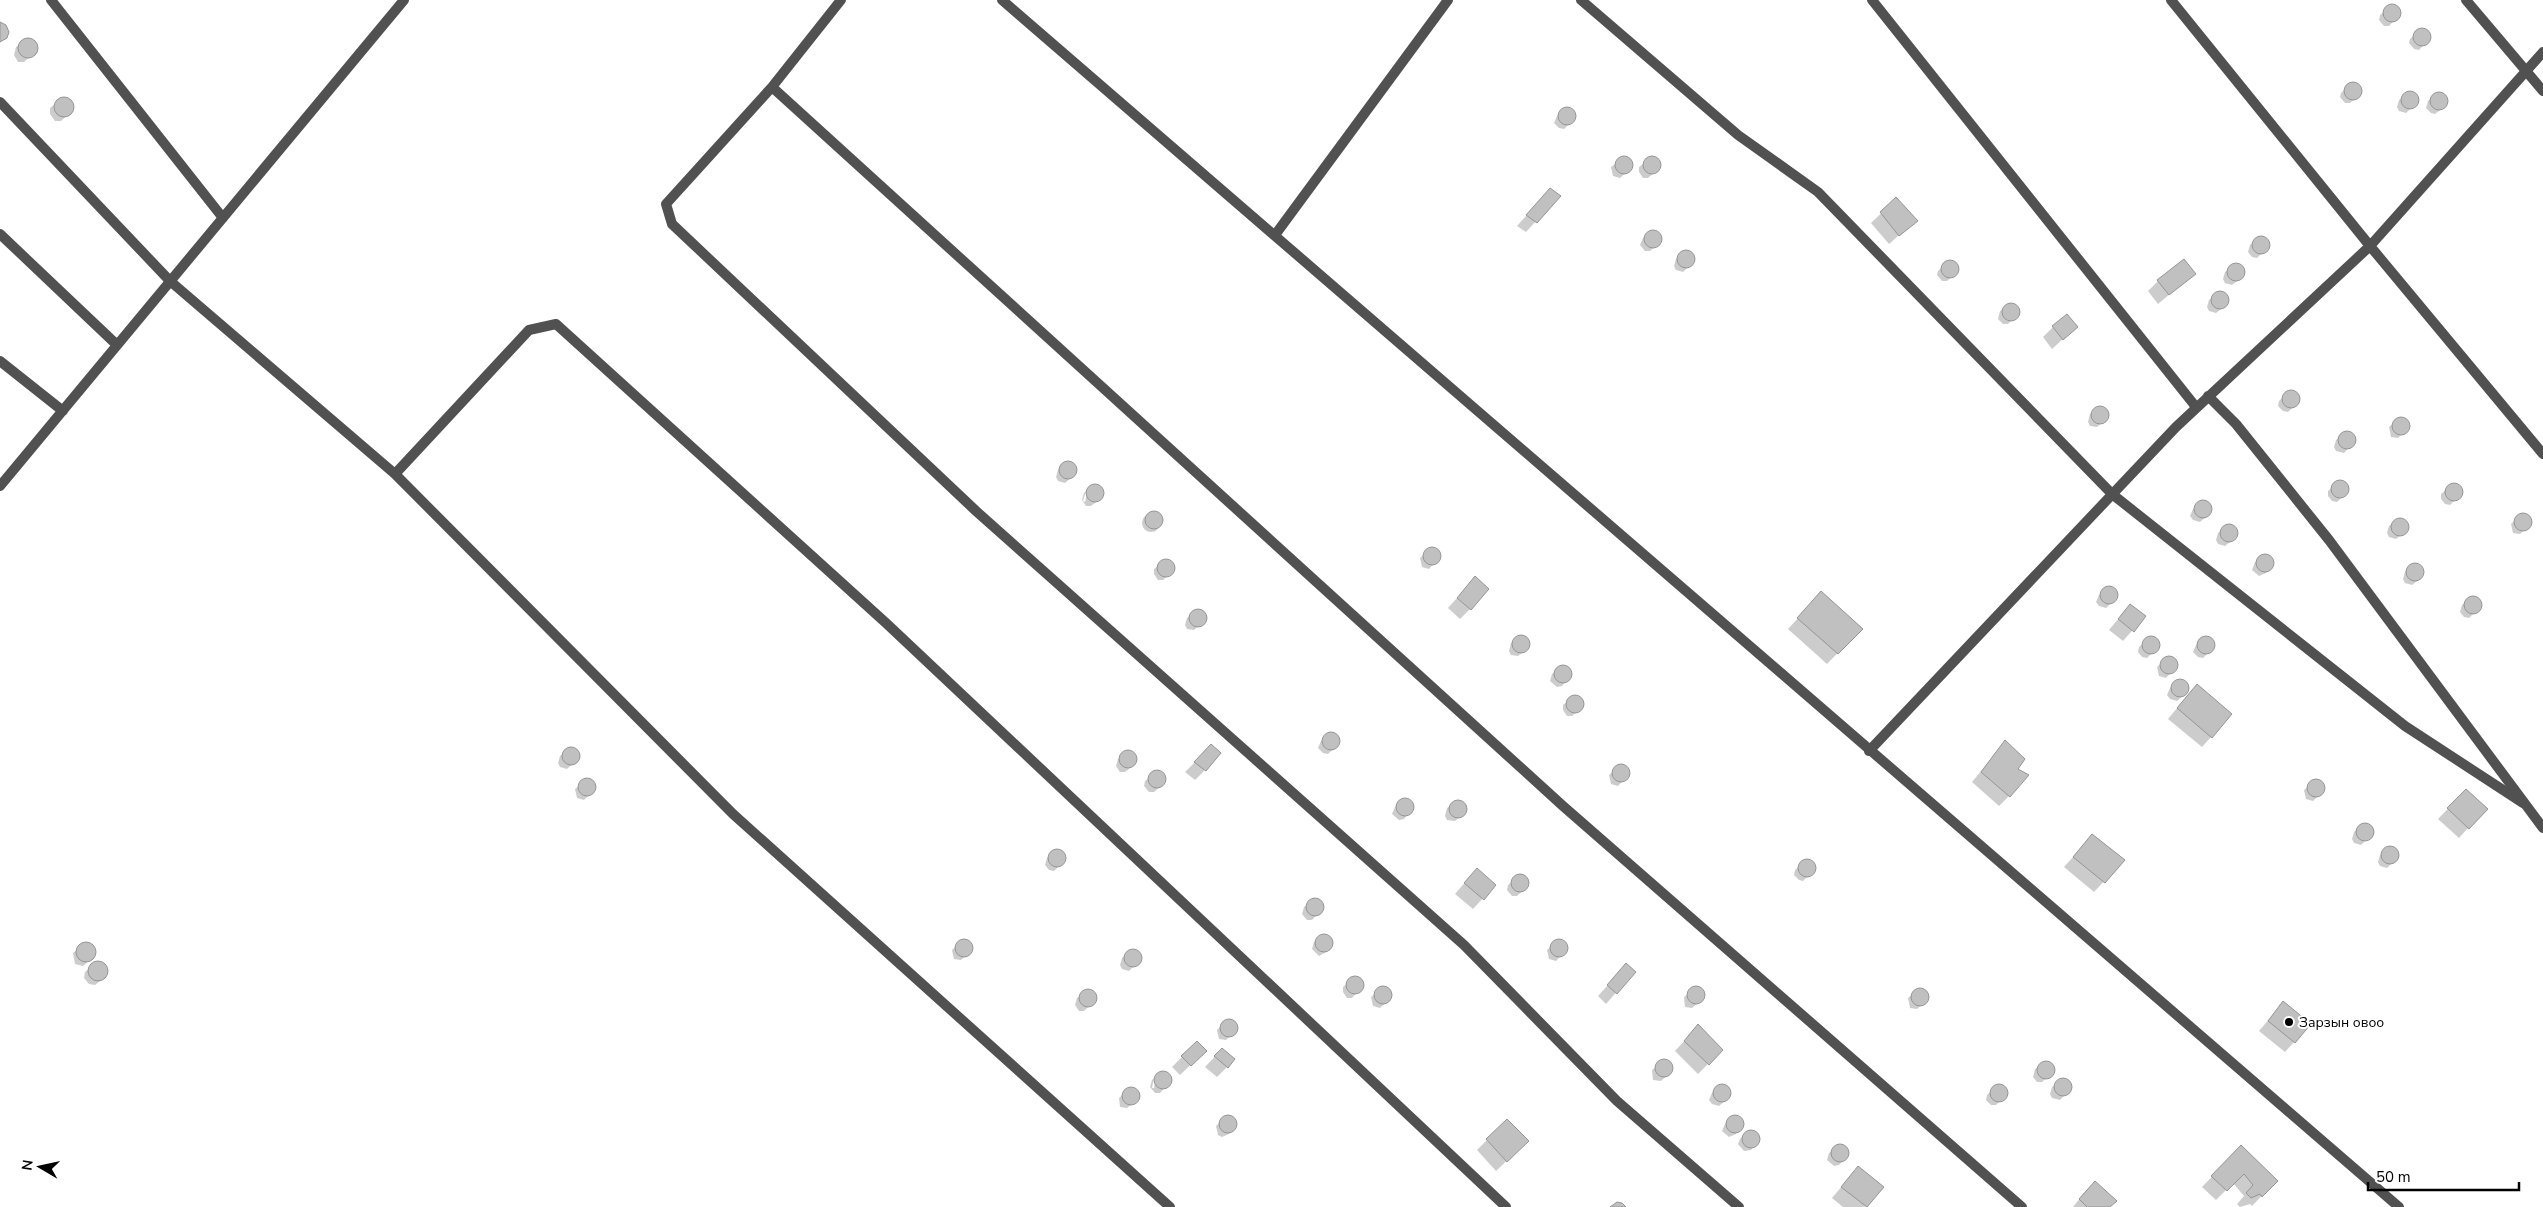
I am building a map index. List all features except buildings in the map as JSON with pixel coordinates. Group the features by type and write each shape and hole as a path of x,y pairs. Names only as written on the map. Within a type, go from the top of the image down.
{"street":[{"path":"51,0 223,218"},
{"path":"0,486 404,0"},
{"path":"841,0 772,87 666,204 672,224 976,511 1464,944 1617,1101 1740,1207"},
{"path":"1002,0 2399,1207"},
{"path":"1275,235 1448,0"},
{"path":"1581,0 1738,135 1818,192 2112,494 2405,726 2523,803"},
{"path":"1872,0 2196,407"},
{"path":"2171,0 2370,246 2543,454"},
{"path":"2466,0 2543,92"},
{"path":"1869,751 2196,407 2370,246 2543,52"},
{"path":"772,87 1563,806 2022,1207"},
{"path":"0,102 170,281 394,474 733,814 1170,1207"},
{"path":"0,234 117,345"},
{"path":"394,474 529,330 556,324 886,623 1506,1207"},
{"path":"0,361 62,410"},
{"path":"2208,396 2236,424 2329,540 2543,828"}],"place":[{"name":"Зарзын овоо","path":"2289,1022"}]}
